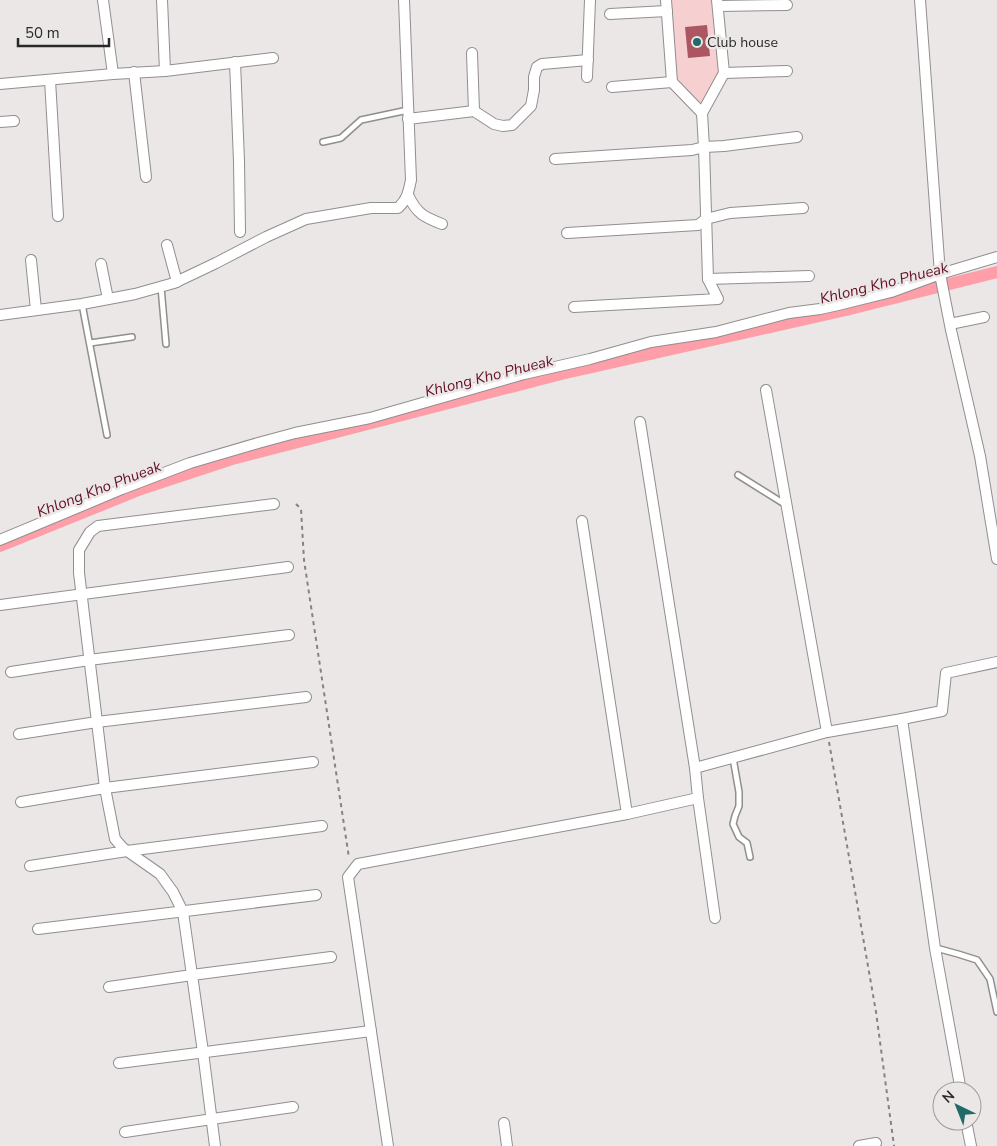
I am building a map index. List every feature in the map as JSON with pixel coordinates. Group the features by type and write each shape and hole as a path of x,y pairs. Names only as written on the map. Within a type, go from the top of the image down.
{"street":[{"path":"103,0 113,74"},
{"path":"162,0 165,71"},
{"path":"0,315 82,304 161,287 177,282 306,219 371,208 398,208 408,195 411,180 404,0"},
{"path":"587,77 590,0"},
{"path":"666,0 672,82 702,113"},
{"path":"920,0 941,276 980,456 997,559"},
{"path":"574,307 718,299 708,279 702,113 724,73 718,3 787,5"},
{"path":"610,14 667,11"},
{"path":"472,53 474,111"},
{"path":"0,84 165,71 273,58"},
{"path":"408,114 474,111 494,124 512,125 532,106 534,77 537,67 542,64 588,60"},
{"path":"235,62 240,232"},
{"path":"724,73 786,71"},
{"path":"134,72 146,177"},
{"path":"50,80 58,216"},
{"path":"612,87 672,82"},
{"path":"0,122 14,122"},
{"path":"555,159 692,150 796,137"},
{"path":"408,195 413,206 420,214 442,224"},
{"path":"566,233 698,225 706,219 730,213 803,208"},
{"path":"167,245 177,282"},
{"path":"0,540 122,489 190,464 258,443 295,433 395,412 524,374 598,357 651,342 716,332 789,313 820,309 891,292 997,257"},
{"path":"31,260 36,310"},
{"path":"101,264 108,299"},
{"path":"708,279 809,276"},
{"path":"950,324 984,317"},
{"path":"766,390 827,732"},
{"path":"640,422 695,768 715,918"},
{"path":"215,1146 183,912 173,892 160,874 123,848 115,839 105,788 89,660 79,573 79,550 90,532 98,526 274,504"},
{"path":"582,521 627,814"},
{"path":"0,604 288,567"},
{"path":"11,672 89,660 289,635"},
{"path":"695,768 827,732 942,711 946,673 997,662"},
{"path":"19,734 97,722 306,697"},
{"path":"902,719 935,948 958,1081"},
{"path":"21,802 105,788 313,762"},
{"path":"388,1146 348,877 358,864 627,814 698,798"},
{"path":"30,866 127,851 322,826"},
{"path":"38,929 316,895"},
{"path":"109,987 331,957"},
{"path":"119,1062 371,1031"},
{"path":"125,1132 293,1107"},
{"path":"504,1122 507,1146"},
{"path":"968,1131 971,1146"},
{"path":"859,1146 876,1143"}],"lane":[{"path":"323,142 341,138 361,120 408,114"},
{"path":"161,287 166,344"},
{"path":"82,304 107,435"},
{"path":"90,343 132,337"},
{"path":"738,475 786,505"},
{"path":"733,758 739,792 739,806 733,824 740,837 747,843 750,857"},
{"path":"935,948 977,960 990,980 997,1012"}],"path":[{"path":"296,504 301,509 304,560 351,873"},
{"path":"827,732 876,1012 894,1146"}],"shaded area":[{"path":"666,0 717,0 724,73 702,113 672,82"}],"building":[{"name":"Club house","path":"707,25 710,56 688,58 685,27"}],"waterway":[{"name":"Khlong Kho Phueak","path":"0,546 141,489 232,459 561,374 846,310 997,272"}],"place":[{"name":"Club house","path":"697,42"}]}
